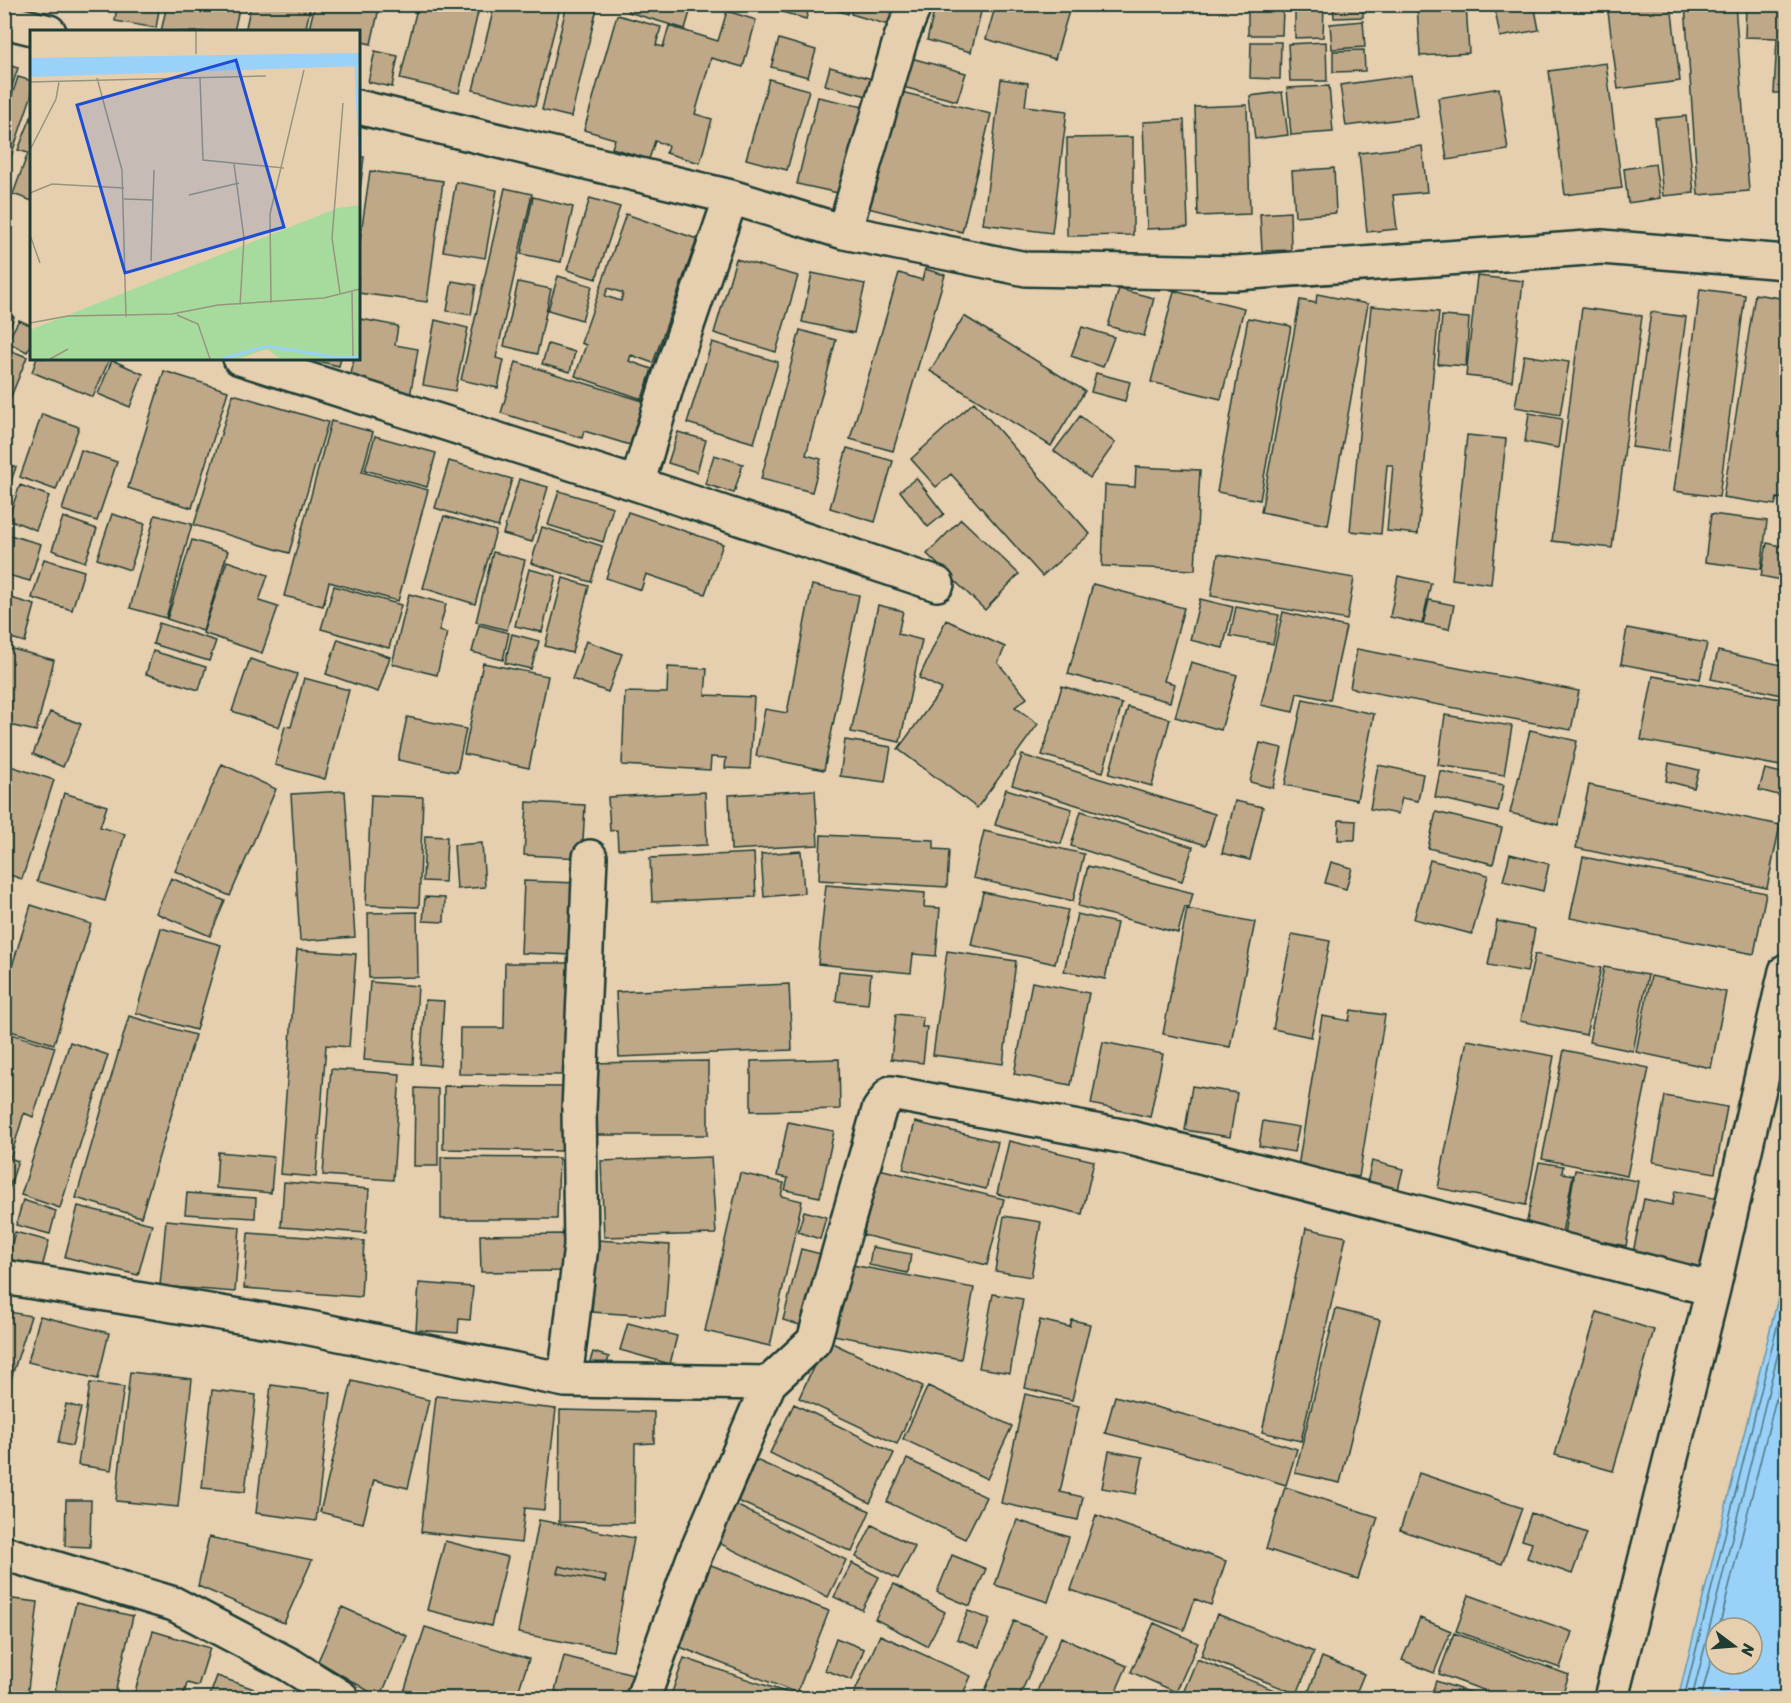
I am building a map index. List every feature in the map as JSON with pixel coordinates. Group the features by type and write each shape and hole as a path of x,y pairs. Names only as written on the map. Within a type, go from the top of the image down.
{"street":[{"path":"844,232 901,38 915,4"},
{"path":"4,21 41,30"},
{"path":"360,107 731,197 844,232 1026,269 1236,273 1602,247 1786,262"},
{"path":"637,483 669,378 731,197"},
{"path":"246,360 637,483 937,584"},
{"path":"565,1380 581,1246 579,1110 590,857"},
{"path":"1611,1698 1713,1289 1786,971"},
{"path":"642,1698 693,1560 769,1383 814,1341 879,1110 891,1093 1127,1137 1713,1289"},
{"path":"4,1276 305,1327 565,1380 769,1383"},
{"path":"4,1552 174,1604 290,1665 342,1698"}],"water":[{"path":"1786,1266 1786,1698 1678,1698"}],"building":[{"path":"83,4 102,4 101,11 82,8"},
{"path":"117,4 160,4 156,28 115,21"},
{"path":"167,4 240,4 234,30 161,30"},
{"path":"251,4 311,4 305,30 245,30"},
{"path":"315,4 380,4 371,44 360,41 360,30 309,29"},
{"path":"418,4 480,4 459,93 400,79"},
{"path":"495,4 561,4 535,106 473,90"},
{"path":"567,4 598,4 571,117 542,110"},
{"path":"630,4 692,5 685,29 628,12"},
{"path":"781,4 810,4 806,19 779,11"},
{"path":"818,4 850,4 848,14"},
{"path":"854,4 898,4 892,26 851,14"},
{"path":"936,4 983,4 971,52 927,40"},
{"path":"996,4 1047,4 1069,11 1055,59 986,39"},
{"path":"1295,4 1324,4 1323,37 1295,38"},
{"path":"1333,4 1363,4 1363,17 1334,18"},
{"path":"1417,4 1466,4 1469,53 1420,56"},
{"path":"1494,4 1534,4 1539,30 1500,37"},
{"path":"1607,4 1671,4 1680,81 1618,89"},
{"path":"1685,4 1735,4 1749,191 1698,195"},
{"path":"1746,4 1780,4 1780,8 1786,9 1786,93 1774,93 1777,38 1745,37"},
{"path":"1248,8 1283,8 1282,35 1248,35"},
{"path":"727,11 756,20 743,67 711,58 695,114 712,119 700,163 666,153 668,145 655,141 649,159 612,148 615,139 584,130 617,15 661,27 656,45 663,47 669,26 718,41"},
{"path":"1363,21 1365,47 1332,49 1330,24"},
{"path":"779,39 816,50 808,77 771,67"},
{"path":"1251,42 1281,42 1280,79 1250,78"},
{"path":"1326,42 1327,81 1290,81 1288,44"},
{"path":"1364,50 1365,71 1333,72 1333,51"},
{"path":"375,51 398,56 392,87 368,82"},
{"path":"911,58 966,73 957,101 903,87"},
{"path":"1606,63 1622,188 1565,195 1549,71"},
{"path":"4,64 18,68 4,110"},
{"path":"830,67 872,79 867,96 825,85"},
{"path":"1412,75 1418,117 1346,126 1340,85"},
{"path":"18,77 30,80 30,100 4,177 4,119"},
{"path":"769,79 809,90 787,170 746,159"},
{"path":"1001,79 1028,83 1025,106 1067,111 1052,233 983,224"},
{"path":"1329,86 1333,132 1291,135 1287,88"},
{"path":"1499,88 1508,150 1447,160 1438,98"},
{"path":"897,91 991,114 962,232 868,208"},
{"path":"1282,92 1288,135 1255,139 1250,96"},
{"path":"818,97 864,107 843,194 797,184"},
{"path":"1247,105 1250,214 1198,216 1195,107"},
{"path":"1686,116 1694,193 1663,196 1655,119"},
{"path":"30,120 30,200 13,194 28,153 18,150"},
{"path":"1184,120 1188,227 1147,229 1143,122"},
{"path":"1133,137 1133,235 1067,236 1067,138"},
{"path":"1422,146 1427,192 1393,195 1397,229 1367,232 1359,153"},
{"path":"360,157 364,157 360,190"},
{"path":"1655,164 1660,198 1628,203 1624,169"},
{"path":"1334,168 1336,213 1295,216 1292,171"},
{"path":"370,171 443,181 427,302 360,293 360,240"},
{"path":"456,182 497,190 485,258 443,251"},
{"path":"505,188 532,194 496,358 504,360 498,388 461,380"},
{"path":"533,197 573,207 561,262 521,254"},
{"path":"590,198 620,207 596,279 567,270"},
{"path":"1290,212 1291,250 1262,251 1260,214"},
{"path":"626,214 697,239 653,363 631,355 629,361 652,369 642,399 575,376 586,345 581,343","holes":["608,288 623,293 621,301 605,296"]},
{"path":"736,259 798,276 776,352 714,333"},
{"path":"925,269 945,275 893,451 850,439 899,273 922,280"},
{"path":"812,273 865,284 854,333 802,322"},
{"path":"558,276 592,286 582,320 548,310"},
{"path":"1477,276 1523,281 1512,381 1466,376"},
{"path":"452,281 476,285 471,315 447,311"},
{"path":"518,282 551,289 537,354 504,346"},
{"path":"1119,289 1154,298 1144,336 1108,326"},
{"path":"1700,289 1745,295 1719,497 1674,491"},
{"path":"1174,291 1244,308 1221,399 1151,382"},
{"path":"1317,294 1368,304 1328,525 1261,512 1300,300 1316,303"},
{"path":"1755,294 1786,299 1786,499 1777,498 1775,505 1723,497"},
{"path":"1371,306 1439,312 1418,534 1387,531 1393,465 1387,465 1381,534 1350,531"},
{"path":"1582,308 1642,316 1612,548 1552,541"},
{"path":"1651,312 1686,317 1668,452 1632,447"},
{"path":"4,314 14,317 5,341 4,341"},
{"path":"964,316 1085,391 1051,446 930,371"},
{"path":"1442,316 1469,318 1466,366 1438,364"},
{"path":"1248,318 1291,326 1260,500 1217,492"},
{"path":"361,319 398,326 395,345 418,349 410,397 349,386 354,360 360,360"},
{"path":"19,320 30,325 30,347 27,352 7,342"},
{"path":"435,320 468,328 455,391 423,385"},
{"path":"1082,327 1114,337 1103,367 1071,356"},
{"path":"800,330 836,340 806,455 821,459 812,492 761,479"},
{"path":"712,342 778,362 754,443 687,423"},
{"path":"548,344 575,352 570,372 542,364"},
{"path":"4,348 27,357 4,414"},
{"path":"1524,355 1569,362 1560,415 1515,407"},
{"path":"36,360 109,360 93,397 32,372"},
{"path":"112,360 143,374 130,407 98,394"},
{"path":"314,360 340,360 339,366"},
{"path":"516,362 643,401 630,445 584,431 582,438 501,413"},
{"path":"164,371 228,391 192,508 128,488"},
{"path":"1096,373 1130,382 1125,401 1091,392"},
{"path":"233,394 328,422 289,553 194,525"},
{"path":"974,402 1090,534 1042,576 951,474 936,487 911,459"},
{"path":"1529,413 1562,419 1558,448 1525,442"},
{"path":"42,414 79,427 56,490 20,477"},
{"path":"1080,416 1115,443 1090,478 1054,451"},
{"path":"331,421 373,432 362,472 428,490 398,601 329,582 323,606 284,596"},
{"path":"678,432 706,440 697,472 668,463"},
{"path":"1467,435 1506,439 1491,584 1452,579"},
{"path":"375,436 436,453 427,487 365,470"},
{"path":"847,448 893,461 875,522 830,508"},
{"path":"81,450 117,462 97,521 62,510"},
{"path":"714,455 743,464 734,493 705,484"},
{"path":"449,461 512,479 498,527 435,508"},
{"path":"4,463 16,467 4,501"},
{"path":"1136,467 1200,470 1195,570 1102,566 1105,485 1135,487"},
{"path":"916,478 944,514 928,527 900,491"},
{"path":"519,479 548,487 532,542 503,534"},
{"path":"20,485 49,496 36,530 8,519"},
{"path":"559,491 613,507 603,542 548,525"},
{"path":"628,512 723,544 705,594 646,574 641,590 606,578"},
{"path":"112,514 145,524 130,570 97,559"},
{"path":"1711,514 1767,521 1761,569 1705,562"},
{"path":"155,515 192,524 166,618 130,608"},
{"path":"444,516 496,531 475,604 423,588"},
{"path":"63,517 97,529 85,562 52,550"},
{"path":"961,519 1019,574 985,610 927,554"},
{"path":"542,527 602,546 591,582 531,563"},
{"path":"6,534 41,544 30,581 4,574"},
{"path":"192,540 228,551 203,631 167,619"},
{"path":"1767,543 1786,547 1786,581 1761,576"},
{"path":"493,552 525,560 507,630 476,622"},
{"path":"1218,554 1354,578 1347,620 1211,596"},
{"path":"44,559 84,571 72,610 32,598"},
{"path":"227,561 268,575 259,601 278,607 262,653 203,633"},
{"path":"529,569 556,576 542,632 515,626"},
{"path":"1398,576 1431,583 1422,624 1390,617"},
{"path":"563,578 589,586 572,653 545,646"},
{"path":"1093,584 1184,608 1164,681 1175,684 1170,702 1068,674"},
{"path":"812,585 859,595 824,770 756,756 765,709 787,713"},
{"path":"334,586 401,605 389,648 321,629"},
{"path":"409,594 446,604 439,631 447,633 437,675 392,664"},
{"path":"4,596 35,605 25,642 4,636"},
{"path":"1200,599 1233,607 1223,648 1190,640"},
{"path":"1429,600 1454,605 1449,629 1423,624"},
{"path":"878,605 903,611 898,634 922,640 900,742 851,732"},
{"path":"1236,607 1279,615 1273,644 1230,636"},
{"path":"1283,612 1346,627 1330,700 1297,693 1293,712 1261,705"},
{"path":"946,620 1005,647 998,663 1027,698 1015,707 1038,724 977,808 898,749 942,689 919,678"},
{"path":"159,623 216,641 209,661 153,644"},
{"path":"479,625 509,633 503,660 472,652"},
{"path":"1627,628 1707,643 1700,679 1621,664"},
{"path":"512,634 539,641 531,669 505,663"},
{"path":"338,639 390,657 378,692 326,674"},
{"path":"586,641 622,654 608,692 572,679"},
{"path":"9,648 54,660 36,731 4,724 4,664"},
{"path":"1357,649 1579,691 1571,730 1350,688"},
{"path":"153,651 206,667 199,690 146,674"},
{"path":"1718,651 1786,666 1781,695 1711,679"},
{"path":"250,659 297,674 279,727 232,711"},
{"path":"1191,662 1237,675 1221,730 1175,717"},
{"path":"483,663 548,676 529,768 464,754"},
{"path":"668,667 707,669 705,695 754,697 750,769 725,768 726,758 711,757 710,770 622,765 625,692 667,693"},
{"path":"1653,676 1786,700 1786,767 1641,740"},
{"path":"304,678 349,690 325,779 275,765 285,726 291,727"},
{"path":"1062,686 1122,704 1103,772 1042,755"},
{"path":"1303,699 1374,714 1357,800 1285,785"},
{"path":"1128,707 1170,719 1152,786 1109,774"},
{"path":"50,712 81,724 63,767 33,754"},
{"path":"1445,715 1512,726 1504,775 1438,765"},
{"path":"407,717 466,729 457,772 398,760"},
{"path":"1530,730 1577,741 1558,825 1510,813"},
{"path":"845,740 891,747 885,782 840,776"},
{"path":"1260,743 1282,748 1273,788 1250,782"},
{"path":"1022,755 1215,814 1206,845 1012,785"},
{"path":"1669,763 1699,770 1694,788 1666,781"},
{"path":"4,764 54,780 22,879 4,873"},
{"path":"222,764 276,789 230,896 175,871"},
{"path":"1378,765 1423,774 1418,801 1402,798 1398,814 1370,809"},
{"path":"1765,769 1786,774 1786,797 1759,790"},
{"path":"1440,771 1504,785 1498,812 1435,797"},
{"path":"1589,785 1780,825 1767,888 1576,848"},
{"path":"1006,789 1072,809 1061,844 995,825"},
{"path":"815,790 818,845 731,850 729,795"},
{"path":"345,791 355,937 300,941 291,794"},
{"path":"705,792 707,845 618,849 617,830 610,831 608,797"},
{"path":"64,793 107,806 100,827 125,834 105,901 37,881"},
{"path":"371,795 423,797 419,907 366,905"},
{"path":"1235,801 1263,807 1250,860 1222,853"},
{"path":"527,802 585,805 582,858 524,855"},
{"path":"1081,811 1193,847 1182,881 1071,846"},
{"path":"1436,812 1502,828 1493,864 1428,848"},
{"path":"1339,820 1356,821 1355,840 1338,840"},
{"path":"984,831 1084,854 1073,901 973,878"},
{"path":"821,835 934,840 934,849 949,850 947,887 819,880"},
{"path":"425,836 447,837 445,882 423,881"},
{"path":"482,843 485,887 457,889 454,845"},
{"path":"801,851 804,893 764,897 761,854"},
{"path":"754,853 756,897 652,902 650,858"},
{"path":"1510,854 1549,864 1543,891 1503,881"},
{"path":"1583,857 1766,893 1754,954 1570,918"},
{"path":"1430,860 1488,875 1472,934 1414,919"},
{"path":"1331,862 1352,868 1346,889 1325,883"},
{"path":"1088,866 1193,893 1189,908 1185,907 1178,933 1078,906"},
{"path":"171,878 225,901 210,936 156,913"},
{"path":"524,881 577,883 574,955 521,953"},
{"path":"826,885 925,893 924,907 940,908 936,956 913,954 911,973 818,964"},
{"path":"983,892 1068,910 1055,964 971,945"},
{"path":"425,897 445,898 444,922 423,921"},
{"path":"31,905 91,924 54,1044 4,1029 4,992"},
{"path":"1187,909 1255,922 1230,1047 1163,1034"},
{"path":"417,912 418,977 369,978 368,913"},
{"path":"1077,914 1117,923 1105,979 1064,971"},
{"path":"1497,921 1535,929 1527,972 1488,965"},
{"path":"161,928 221,945 196,1030 136,1013"},
{"path":"1292,934 1330,941 1311,1037 1273,1029"},
{"path":"297,950 356,954 349,1047 326,1045 316,1177 280,1174"},
{"path":"947,951 1016,961 1003,1064 933,1055"},
{"path":"1535,954 1601,968 1586,1035 1520,1021"},
{"path":"505,963 570,963 569,1075 459,1074 460,1028 504,1028"},
{"path":"1604,967 1648,975 1633,1051 1589,1042"},
{"path":"839,971 871,974 868,1004 836,1001"},
{"path":"1651,976 1726,992 1711,1068 1636,1052"},
{"path":"370,982 418,986 413,1064 364,1060"},
{"path":"1032,982 1089,993 1071,1085 1014,1074"},
{"path":"789,984 792,1050 619,1057 616,992"},
{"path":"425,1000 444,1001 440,1066 420,1064"},
{"path":"1351,1010 1385,1015 1359,1177 1298,1167 1322,1016 1349,1021"},
{"path":"896,1014 923,1017 922,1027 927,1027 923,1063 891,1059"},
{"path":"129,1016 195,1035 141,1217 76,1198"},
{"path":"4,1032 55,1047 33,1117 24,1113 11,1156 4,1154"},
{"path":"1467,1040 1554,1056 1526,1205 1438,1188"},
{"path":"70,1042 108,1055 60,1208 21,1195"},
{"path":"1103,1042 1163,1054 1150,1117 1091,1104"},
{"path":"1564,1050 1649,1068 1627,1176 1542,1159"},
{"path":"839,1059 840,1109 751,1111 751,1061"},
{"path":"708,1061 708,1135 588,1135 588,1063"},
{"path":"331,1069 400,1074 393,1180 323,1175"},
{"path":"444,1086 563,1087 562,1151 443,1149"},
{"path":"1192,1086 1237,1093 1230,1137 1185,1130"},
{"path":"415,1088 438,1089 438,1166 414,1166"},
{"path":"1665,1096 1727,1107 1715,1173 1653,1162"},
{"path":"1263,1121 1299,1127 1294,1152 1259,1146"},
{"path":"788,1122 834,1131 820,1197 785,1190 788,1178 777,1176"},
{"path":"915,1122 998,1142 986,1189 903,1169"},
{"path":"1009,1141 1094,1161 1082,1214 997,1194"},
{"path":"218,1152 274,1157 271,1193 216,1188"},
{"path":"4,1156 18,1161 9,1189 4,1188"},
{"path":"441,1157 559,1158 557,1219 441,1219"},
{"path":"711,1157 716,1234 604,1237 601,1161"},
{"path":"1372,1161 1403,1169 1397,1194 1366,1188"},
{"path":"1539,1162 1563,1166 1562,1173 1573,1175 1562,1233 1526,1226"},
{"path":"879,1169 1004,1199 987,1265 863,1235"},
{"path":"1575,1170 1638,1181 1626,1246 1564,1234"},
{"path":"740,1173 784,1183 781,1196 802,1201 770,1346 705,1331"},
{"path":"284,1182 369,1189 366,1233 281,1227"},
{"path":"1675,1191 1719,1199 1705,1268 1633,1253 1644,1199 1672,1205"},
{"path":"187,1193 256,1198 255,1218 185,1214"},
{"path":"23,1200 56,1211 50,1234 16,1225"},
{"path":"78,1206 152,1224 138,1275 65,1257"},
{"path":"804,1211 826,1217 820,1239 798,1232"},
{"path":"1004,1216 1041,1222 1031,1277 995,1271"},
{"path":"166,1220 240,1227 235,1292 160,1286"},
{"path":"1306,1228 1346,1237 1301,1441 1262,1432"},
{"path":"15,1232 49,1241 40,1275 6,1266"},
{"path":"248,1233 364,1241 361,1297 244,1288"},
{"path":"566,1234 567,1271 481,1272 480,1235"},
{"path":"597,1240 670,1245 665,1317 592,1312"},
{"path":"872,1247 911,1254 908,1273 869,1265"},
{"path":"801,1249 829,1256 810,1328 783,1320"},
{"path":"847,1264 974,1288 961,1359 833,1335"},
{"path":"419,1283 473,1287 470,1320 459,1319 458,1333 416,1330"},
{"path":"993,1294 1023,1299 1010,1373 979,1368"},
{"path":"1336,1309 1380,1320 1340,1483 1295,1473"},
{"path":"4,1311 31,1316 4,1401"},
{"path":"1597,1312 1654,1330 1613,1471 1555,1455"},
{"path":"40,1316 109,1333 98,1379 28,1362"},
{"path":"1040,1320 1070,1327 1072,1320 1090,1324 1072,1400 1025,1388"},
{"path":"628,1323 677,1336 670,1364 620,1350"},
{"path":"826,1340 923,1386 897,1444 799,1398"},
{"path":"593,1352 609,1357 603,1376 587,1371"},
{"path":"130,1372 192,1379 178,1507 116,1501"},
{"path":"352,1381 429,1400 408,1488 374,1480 363,1523 320,1512"},
{"path":"90,1383 124,1387 111,1470 78,1465"},
{"path":"271,1385 331,1393 316,1521 256,1513"},
{"path":"928,1386 1012,1426 987,1479 903,1439"},
{"path":"212,1390 256,1395 245,1492 202,1488"},
{"path":"1025,1394 1079,1406 1060,1492 1083,1497 1078,1520 1001,1503"},
{"path":"436,1396 556,1409 544,1510 525,1508 521,1543 421,1532"},
{"path":"1115,1396 1297,1449 1286,1485 1183,1453 1105,1433"},
{"path":"66,1404 81,1408 72,1446 58,1443"},
{"path":"794,1404 894,1453 870,1503 770,1453"},
{"path":"560,1410 654,1412 654,1443 635,1444 634,1523 559,1522"},
{"path":"1109,1451 1143,1457 1136,1494 1102,1488"},
{"path":"907,1459 986,1497 965,1539 887,1502"},
{"path":"756,1460 870,1511 852,1552 738,1501"},
{"path":"1419,1473 1522,1508 1502,1564 1400,1530"},
{"path":"1285,1487 1378,1517 1358,1579 1266,1549"},
{"path":"66,1500 91,1500 90,1547 65,1546"},
{"path":"734,1504 846,1560 828,1597 715,1541"},
{"path":"1531,1513 1587,1533 1572,1574 1527,1558 1532,1543 1522,1540"},
{"path":"1096,1515 1226,1561 1211,1605 1195,1599 1184,1630 1071,1590"},
{"path":"539,1520 634,1538 613,1651 518,1633","holes":["559,1566 606,1576 605,1582 557,1573"]},
{"path":"1017,1520 1069,1537 1048,1602 995,1585"},
{"path":"872,1525 915,1547 898,1579 856,1557"},
{"path":"209,1537 312,1560 284,1623 198,1586"},
{"path":"445,1541 508,1557 491,1626 427,1610"},
{"path":"952,1555 986,1569 970,1606 937,1592"},
{"path":"852,1563 879,1577 862,1610 834,1597"},
{"path":"711,1565 829,1611 797,1693 680,1647"},
{"path":"559,1566 606,1576 605,1582 557,1573"},
{"path":"894,1584 945,1612 927,1646 875,1619"},
{"path":"1469,1595 1572,1632 1560,1668 1456,1631"},
{"path":"4,1598 38,1602 27,1698 4,1698"},
{"path":"76,1603 133,1616 114,1698 66,1698 67,1693 55,1690"},
{"path":"342,1607 407,1636 380,1698 318,1661"},
{"path":"968,1611 990,1619 979,1647 957,1639"},
{"path":"1217,1614 1314,1652 1297,1694 1201,1656"},
{"path":"1420,1618 1451,1631 1434,1673 1402,1660"},
{"path":"1014,1621 1046,1634 1019,1698 982,1698"},
{"path":"1154,1623 1198,1643 1176,1692 1131,1672"},
{"path":"425,1627 529,1659 516,1698 402,1698"},
{"path":"153,1631 210,1648 198,1686 187,1683 183,1698 133,1698"},
{"path":"1454,1633 1569,1675 1561,1698 1505,1698 1439,1674"},
{"path":"880,1635 971,1676 961,1698 860,1698 853,1696"},
{"path":"1061,1637 1127,1666 1113,1698 1034,1698"},
{"path":"836,1638 864,1649 852,1680 825,1670"},
{"path":"564,1656 633,1674 627,1698 583,1698 555,1691"},
{"path":"1322,1657 1364,1674 1354,1698 1323,1698 1308,1693"},
{"path":"684,1658 803,1698 670,1698"},
{"path":"1197,1659 1294,1698 1181,1698"},
{"path":"217,1676 257,1690 254,1698 209,1698"},
{"path":"1436,1681 1486,1698 1430,1698"},
{"path":"122,1694 133,1698 121,1698"}]}
